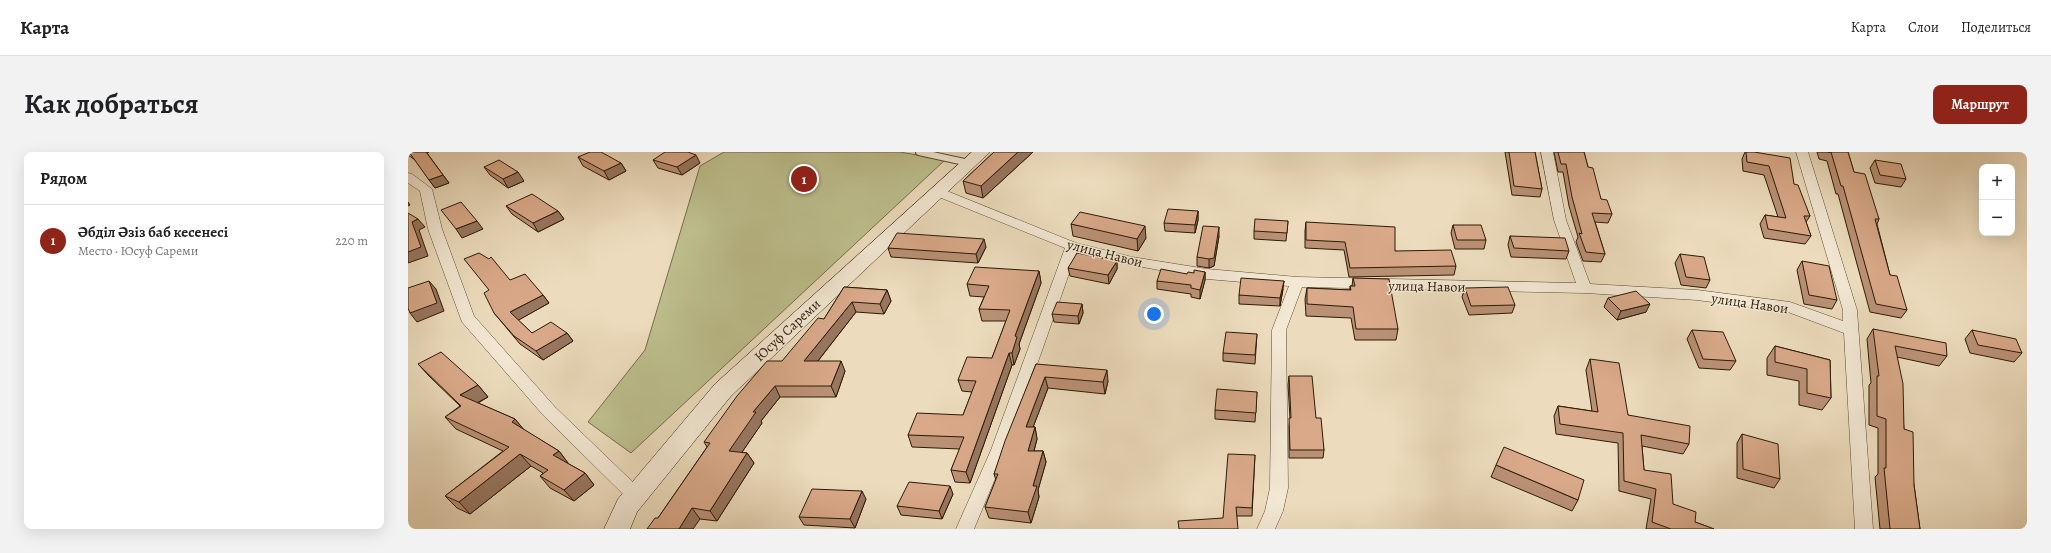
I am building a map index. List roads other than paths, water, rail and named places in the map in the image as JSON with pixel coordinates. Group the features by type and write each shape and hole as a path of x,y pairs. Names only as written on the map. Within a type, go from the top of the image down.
{"main road":[{"name":"Юсуф Сареми","path":"617,529 627,506 635,495 723,390 975,158"}],"street":[{"path":"1547,152 1560,220 1585,288"},
{"path":"1802,152 1850,310 1864,529"},
{"path":"408,177 426,189 435,230 467,318 549,411 635,495"},
{"name":"улица Навои","path":"938,192 1072,246 1132,261 1207,274 1297,282 1585,288 1697,295 1790,307 1852,330"},
{"path":"965,529 1000,450 1072,246"},
{"path":"1266,529 1274,511 1279,488 1279,330 1297,282"}],"lane":[{"path":"919,152 975,158"}],"place":[{"name":"Әбділ Әзіз баб кесенесі","path":"804,179"}]}
